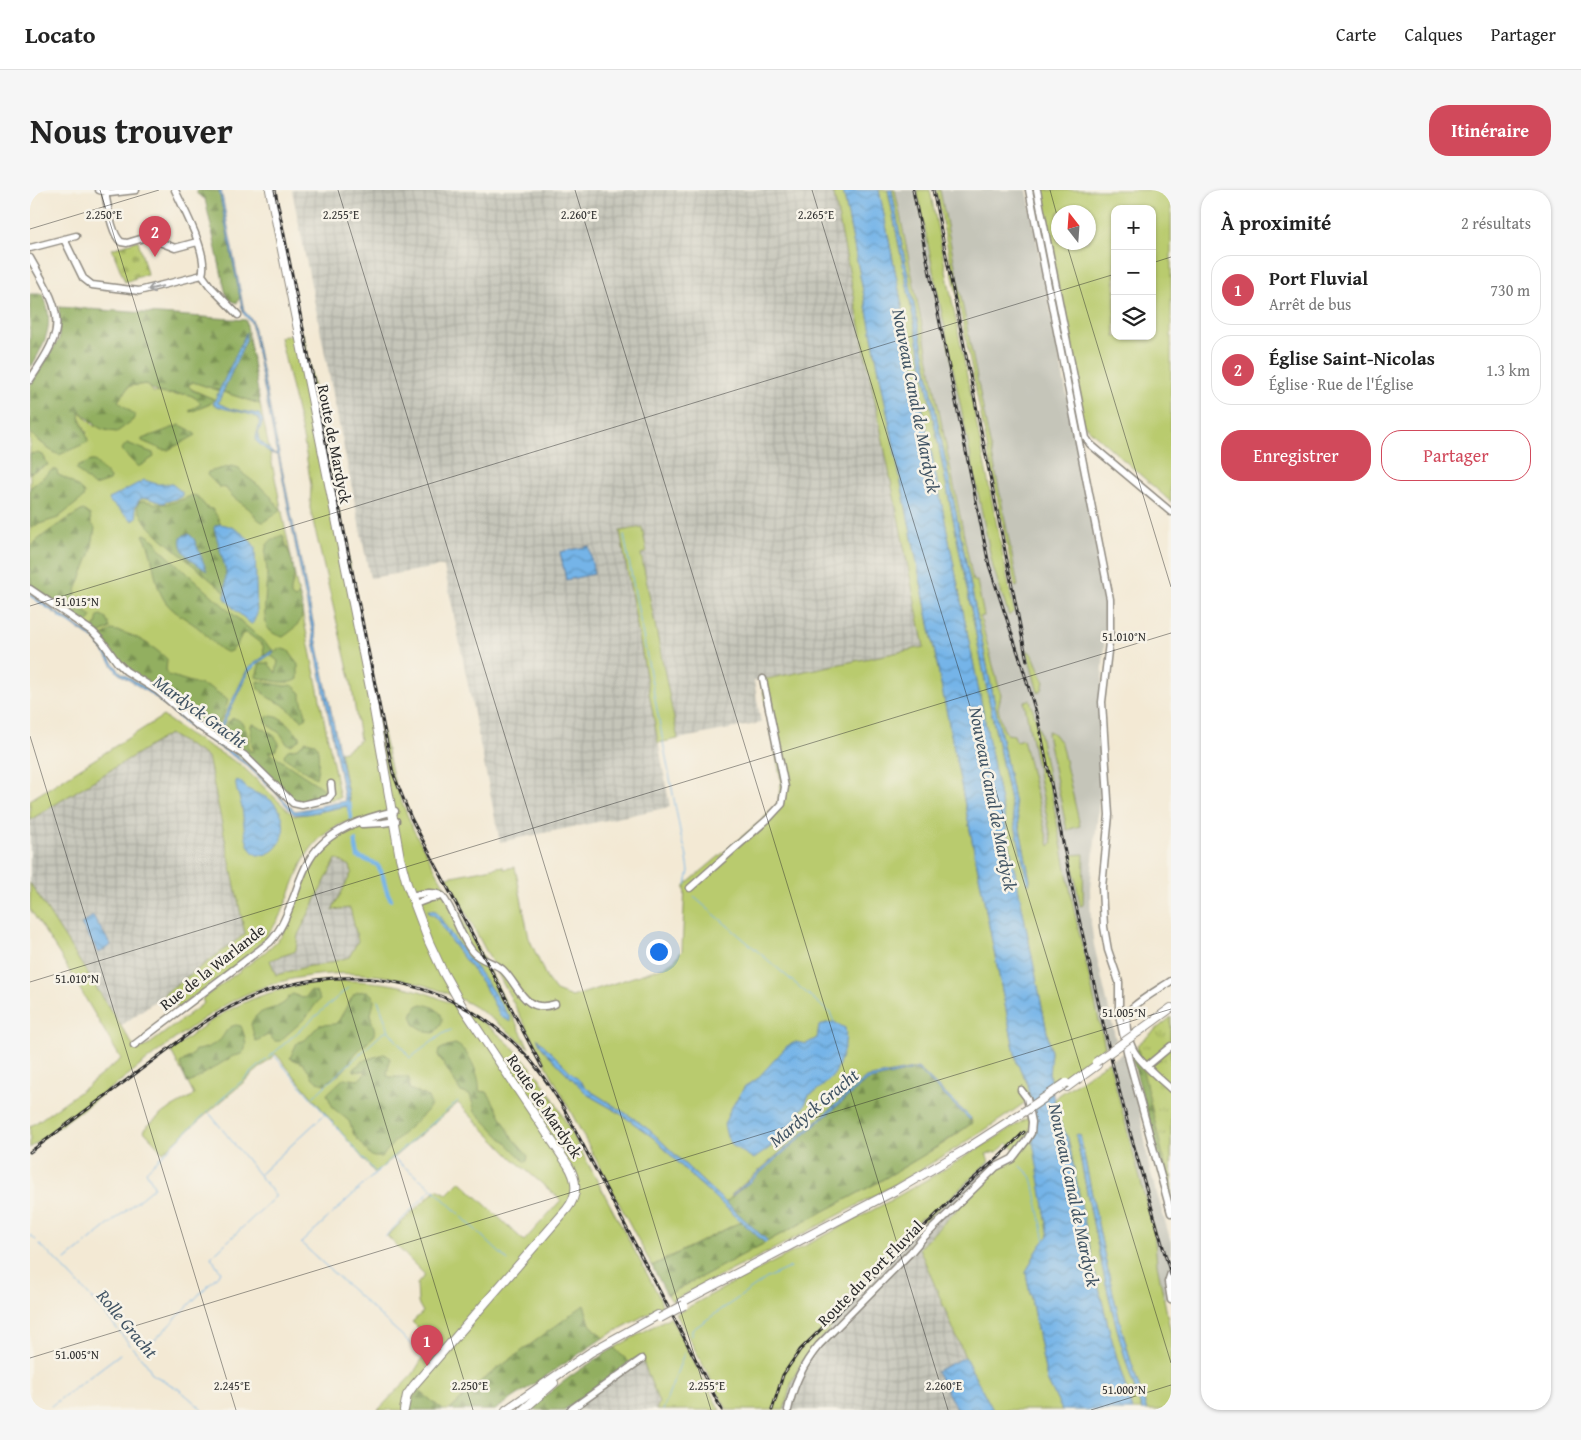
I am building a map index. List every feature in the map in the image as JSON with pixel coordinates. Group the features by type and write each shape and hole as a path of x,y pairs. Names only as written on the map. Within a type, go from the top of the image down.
{"main road":[{"name":"Route de Mardyck","path":"270,190 373,704 395,821 401,865 431,947 452,989 568,1166 574,1176 576,1187 574,1197 567,1209 412,1388 404,1410"},
{"path":"1138,1034 1171,1008"},
{"path":"506,1410 598,1348 888,1198 963,1155 1171,1012"},
{"path":"523,1410 573,1369 659,1316"}],"street":[{"path":"136,190 102,191 119,240 125,243 144,237 151,237 173,248 197,242"},
{"path":"176,190 197,242 202,260 202,275 208,284 238,315"},
{"path":"1029,190 1110,599 1110,634 1102,702 1109,812 1102,892 1104,931 1118,982 1119,1015 1125,1046 1171,1212"},
{"path":"1037,190 1086,438 1090,444 1171,512"},
{"path":"30,248 76,236"},
{"path":"64,239 84,279 92,285 140,291 197,278 202,275"},
{"path":"30,258 53,303 56,324 52,345 30,380"},
{"path":"30,589 101,638 117,662 126,671 160,693 190,719 215,737 250,759 295,804 302,805 328,799 332,794 331,784"},
{"path":"690,888 773,815 783,801 784,782 763,679"},
{"name":"Rue de la Warlande","path":"134,1045 270,942 283,924 312,854 326,839 359,822 393,812"},
{"name":"Rue de la Warlande","path":"344,829 366,823 382,824 395,821"},
{"path":"412,896 424,893 437,894 443,897 474,953 503,971 519,994 529,1001 543,1006 556,1004"},
{"path":"415,904 435,897 442,899 447,904"},
{"path":"1171,981 1133,1008 1128,1014 1127,1022 1130,1042 1135,1053 1171,1089"},
{"path":"1147,1066 1171,1046"},
{"name":"Route du Port Fluvial","path":"788,1410 791,1395 799,1374 817,1347 905,1258 922,1238 993,1170 1012,1159 1031,1133 1032,1122 1027,1098 1021,1090"},
{"path":"1171,1273 1168,1282 1171,1300"},
{"path":"573,1409 642,1359"}],"shaded area":[{"path":"292,190 833,190 924,647 754,681 761,723 678,739 641,553 647,551 620,531 670,807 500,842 444,566 370,578"},
{"path":"895,190 917,190 993,567 1010,616 1014,611 1010,589 1018,586 940,190 1027,190 1107,601 1100,715 1106,792 1100,793 1090,889 1094,945 1116,1040 1105,1047 1074,910 1039,729 1031,700 1052,843 1049,846 1023,739 1016,741 1014,735 1007,734 1003,728 998,708 1001,695 980,617 984,616 977,581 973,581"},
{"path":"169,734 208,757 245,934 121,1026 30,883 30,820"},
{"path":"336,859 350,866 352,872 332,910 349,907 358,941 349,958 309,966 276,976 270,960 294,952 298,935"},
{"path":"1125,1052 1141,1117 1149,1166 1171,1242 1171,1298 1164,1298 1157,1264 1154,1232 1109,1061"},
{"path":"989,1161 997,1169 919,1248 965,1357 936,1371 957,1410 784,1410 792,1381 803,1360 835,1323 829,1317 924,1222"},
{"path":"641,1355 659,1403 656,1410 564,1410 629,1362"}],"green space":[{"path":"197,190 219,191 240,297 237,303 227,299 205,199 197,194"},
{"path":"833,190 843,190 997,966 1017,1063 1026,1080 1030,1099 988,1128 900,1181 672,1301 667,1295 877,1183 946,1142 972,1123 971,1118 918,1068 866,1078 732,1194 732,1197 725,1203 652,1132 589,1090 538,1039 542,1048 588,1095 618,1112 655,1139 691,1176 742,1221 652,1266 447,877 503,866 504,869 515,867 529,938 547,979 556,991 572,997 664,967 675,960 682,951 685,885 763,819 778,803 781,780 761,680 924,647"},
{"path":"879,190 888,190 989,700 1029,885 1030,880 1019,824 892,190 895,190 973,581 977,581 984,616 980,617 1001,695 998,708 1003,728 1007,734 1014,735 1016,741 1023,739 1049,846 1052,843 1024,701 1030,700 1039,729 1074,910 1105,1047 1051,1085 1049,1072 1051,1052"},
{"path":"917,190 930,190 1014,611 1009,616 993,567"},
{"path":"936,190 940,190 1018,586 1015,587"},
{"path":"1041,190 1171,190 1171,502 1082,423 1052,250 1096,250 1096,205 1051,205 1051,247"},
{"path":"138,240 147,274 125,282 112,249"},
{"path":"30,294 43,294 48,314 45,340 32,366 30,366"},
{"path":"59,307 246,320 260,404 193,382 188,385 192,390 214,399 210,404 190,412 190,410 201,404 189,395 161,393 147,384 129,386 118,401 135,415 133,420 117,432 109,431 99,428 79,411 88,442 59,455 30,433 30,386 59,339"},
{"path":"303,333 395,785 413,829 466,925 529,1048 476,1007 439,990 408,981 376,975 344,974 312,976 281,982 250,992 222,1007 169,1044 30,1148 30,1127 121,1059 60,955 30,909 30,883 136,1050 147,1046 204,1003 202,999 265,952 281,937 308,870 321,847 335,836 350,829 349,821 330,830 316,843 298,872 285,906 265,938 235,966 179,1007 171,1005 164,994 245,934 208,757 169,734 30,820 30,800 163,716 187,733 241,765 294,816 347,806 348,810 351,810 340,752 345,751 360,740 351,682 310,508 311,485 304,442 280,337","holes":["336,859 350,866 352,872 332,910 350,908 358,941 349,957 276,975 270,960 296,950 298,935"]},
{"path":"193,382 260,404 340,798 301,803 266,772 131,673 95,630 30,585 30,433 50,450 87,433 79,417 79,411 95,427 129,386 147,384 153,392 176,395 187,393 202,404 190,410 190,412 210,404 213,399 189,388 188,385"},
{"path":"180,425 196,435 168,450 163,450 142,441 142,439"},
{"path":"127,443 153,453 154,457 138,467 121,450"},
{"path":"37,453 43,455 48,465 30,473 30,454"},
{"path":"95,461 110,478 109,481 94,486 77,470 77,467"},
{"path":"232,466 239,468 242,473 267,492 281,510 263,522 233,497 226,488 219,487 207,475 208,472"},
{"path":"52,470 57,470 58,475 69,480 84,493 83,498 58,518 30,527 30,488"},
{"path":"192,495 197,496 207,508 212,509 222,527 233,599 161,538 146,523 137,507 139,502 142,501 167,504"},
{"path":"83,510 90,515 91,523 95,528 91,552 76,590 75,598 71,602 92,616 87,624 32,586 30,575 30,547 48,532"},
{"path":"642,527 647,552 641,554 678,739 658,743 620,531"},
{"path":"145,534 156,541 160,549 273,650 264,656 263,645 247,633 242,634 233,649 225,652 196,626 170,608 159,591 150,550 143,535"},
{"path":"283,535 294,572 291,596 295,599 299,594 302,614 298,624 283,637 270,631 267,627 265,608 267,572 265,555 268,543"},
{"path":"101,615 106,618 110,628 100,634 93,628 96,625 98,616"},
{"path":"111,630 134,636 155,649 167,659 166,671 168,675 211,688 228,700 219,723 208,730 131,673 118,660 102,637"},
{"path":"279,648 289,651 298,665 298,679 284,682 256,677 260,663 268,663 276,673 278,661 270,655"},
{"path":"1027,650 1033,655 1044,682 1042,690 1038,693"},
{"path":"258,681 285,686 292,685 301,693 306,717 302,720 282,704 269,698 258,688"},
{"path":"268,716 283,720 300,736 300,739 291,745 287,744 281,734 267,724 266,718"},
{"path":"233,718 244,726 249,751 254,751 251,741 251,725 254,724 273,734 279,743 275,751 268,752 327,791 326,798 301,803 294,802 219,737 227,723"},
{"path":"1048,731 1053,733 1061,743 1080,826 1067,830 1047,734"},
{"path":"306,741 315,743 317,747 318,770 316,778 285,758 284,755 288,750 298,748"},
{"path":"1084,854 1083,905 1080,906 1071,855"},
{"path":"324,981 370,982 399,986 427,993 453,1004 478,1019 521,1056 555,1102 660,1298 662,1306 603,1338 590,1324 584,1306 481,1381 450,1410 443,1410 418,1390 411,1403 410,1410 378,1410 413,1374 427,1351 422,1346 429,1338 412,1322 423,1312 418,1303 417,1284 425,1275 387,1236 437,1189 447,1194 460,1181 524,1241 561,1200 512,1158 458,1103 375,1173 276,1054 163,1152 143,1130 164,1112 194,1095 171,1051 208,1023 242,1003 276,991"},
{"path":"310,991 316,992 320,1000 309,1014 280,1041 275,1041 268,1035 255,1040 251,1024 257,1015 281,1005 293,994 302,998 306,997"},
{"path":"367,991 374,999 371,1017 374,1029 373,1037 357,1051 341,1073 325,1084 320,1083 312,1077 304,1064 290,1058 297,1043 305,1040 319,1025 335,1024 354,994"},
{"path":"422,1004 434,1008 441,1014 441,1023 434,1033 427,1032 414,1024 412,1014 417,1006"},
{"path":"1171,1017 1171,1190 1137,1045"},
{"path":"1171,1023 1171,1200 1131,1054"},
{"path":"236,1025 241,1026 244,1036 246,1046 243,1053 233,1056 187,1083 180,1063 192,1055 195,1050 216,1043 229,1028"},
{"path":"455,1044 465,1051 469,1057 476,1071 479,1091 487,1092 513,1139 528,1156 527,1161 525,1162 475,1111 470,1095 461,1092 438,1055 439,1050"},
{"path":"384,1054 390,1059 387,1074 389,1077 408,1077 410,1081 409,1089 427,1096 431,1104 427,1111 394,1142 382,1157 375,1157 371,1156 354,1135 349,1121 333,1108 327,1094 344,1078 358,1080 366,1073 365,1071 354,1071 354,1068 365,1060"},
{"path":"1109,1061 1154,1232 1157,1264 1171,1334 1171,1410 1147,1410 1117,1308 1080,1135 1076,1136 1104,1274 1121,1343 1142,1410 1133,1410 1104,1309 1068,1138 1059,1122 1054,1101 1059,1095"},
{"path":"918,1070 972,1123 898,1171 768,1241 725,1203 866,1081"},
{"path":"1034,1114 1036,1125 1034,1142 1049,1237 1039,1248 1026,1273 1047,1380 1062,1410 993,1410 965,1357 919,1248 997,1169 1012,1162 1020,1155 1008,1143 997,1152 986,1154 989,1161 924,1222 922,1217 829,1317 835,1323 803,1360 792,1381 784,1410 727,1410 676,1314 885,1204"},
{"path":"742,1221 765,1243 667,1295 652,1266"},
{"path":"584,1305 590,1324 603,1338 495,1410 450,1410 481,1381"},
{"path":"670,1317 720,1410 656,1410 659,1403 641,1356 629,1362 614,1348"},
{"path":"614,1348 629,1362 564,1410 529,1410 570,1377"},
{"path":"418,1390 443,1410 410,1410 411,1403"}],"water":[{"path":"221,190 244,311 252,320 351,810 348,811 347,806 307,814 294,814 275,792 245,764 193,730 152,695 118,673 96,641 30,596 30,594 95,638 120,672 156,694 190,724 211,739 216,734 248,668 273,650 274,652 248,673 215,742 248,764 295,811 345,801 278,455 274,454 277,453 251,322 243,313 219,191"},
{"name":"Nouveau Canal de Mardyck","path":"843,190 879,190 1051,1052 1049,1076 1057,1115 1068,1138 1104,1309 1133,1410 1062,1410 1047,1380 1026,1273 1039,1248 1049,1236 1033,1142 1036,1125 1026,1080 1017,1063"},
{"path":"888,190 892,190 1019,824 1030,880 1029,885 989,700"},
{"path":"246,333 246,340 218,403 231,409 259,414 263,421 258,434 259,440 274,454 270,453 256,441 258,418 213,404"},
{"path":"144,480 157,484 172,484 182,492 182,497 162,503 147,498 140,499 135,507 137,518 133,521 110,502 109,499"},
{"path":"220,524 230,526 240,532 255,547 257,614 251,624 225,598 226,571 214,528"},
{"path":"189,534 194,539 207,571 189,558 182,549 181,538"},
{"path":"589,546 594,574 566,580 560,552"},
{"path":"236,780 240,781 248,789 271,800 281,814 283,822 282,838 273,851 257,855 249,846 246,839"},
{"path":"428,910 436,911 495,994 509,1015 511,1022 501,1017 483,984 450,940 435,916 429,913"},
{"path":"93,916 111,945 99,953 81,924"},
{"path":"834,1022 845,1028 846,1033 842,1057 833,1076 823,1086 809,1095 805,1105 791,1126 774,1140 771,1147 754,1159 733,1146 727,1137 724,1125 730,1110 745,1086 757,1079 787,1046 796,1042 806,1044 817,1038 819,1026"},
{"path":"537,1038 589,1090 652,1132 768,1241 765,1243 691,1176 655,1139 618,1112 588,1095 542,1048"},
{"path":"918,1068 971,1118 970,1120 918,1070 866,1081 750,1182 731,1196 866,1078"},
{"path":"1076,1135 1080,1135 1117,1308 1147,1410 1142,1410 1112,1308 1089,1205"},
{"path":"965,1357 993,1410 957,1410 936,1371"}],"waterway":[{"path":"624,535 681,836 686,852 689,871 686,885"},
{"name":"Mardyck Gracht","path":"30,596 50,610"},
{"name":"Mardyck Gracht","path":"59,617 73,625"},
{"name":"Mardyck Gracht","path":"100,646 119,673"},
{"name":"Mardyck Gracht","path":"349,804 351,818"},
{"name":"Mardyck Gracht","path":"355,841 358,857 373,862 380,869 391,899"},
{"path":"694,897 830,1013 834,1022"},
{"path":"66,1260 152,1189 154,1186 146,1171 208,1111 350,986"},
{"path":"378,1000 389,1031 410,1058 451,1030"},
{"path":"313,1097 385,1031 388,1031"},
{"path":"274,1055 376,1173"},
{"path":"422,1354 301,1243 393,1157 458,1101"},
{"path":"145,1350 221,1272 211,1257 276,1196 210,1114"},
{"path":"260,1174 325,1114"},
{"path":"393,1158 433,1189 508,1261"},
{"name":"Mardyck Gracht","path":"1020,1165 1031,1176 1033,1181 1045,1241"},
{"path":"385,1237 432,1189"},
{"name":"Rolle Gracht","path":"30,1235 36,1240"},
{"name":"Rolle Gracht","path":"40,1245 87,1294 145,1363 152,1374 180,1390 203,1410"},
{"path":"692,1336 692,1330 767,1278 791,1267"},
{"path":"663,1410 685,1351"},
{"path":"51,1406 120,1354"}],"railway":[{"path":"275,190 393,773 411,818 542,1067"},
{"path":"913,190 989,565 1038,719 1074,897 1112,1062 1171,1275"},
{"path":"933,190 1027,661"},
{"path":"30,1152 202,1024 242,1001 283,986 326,979 369,979 411,986 452,1001 490,1024 525,1054 550,1086 563,1107 722,1410"},
{"path":"772,1410 783,1375 800,1350 965,1186 999,1157 1024,1132"}],"place":[{"name":"Église Saint-Nicolas","path":"155,257"},
{"name":"Port Fluvial","path":"427,1366"}]}
